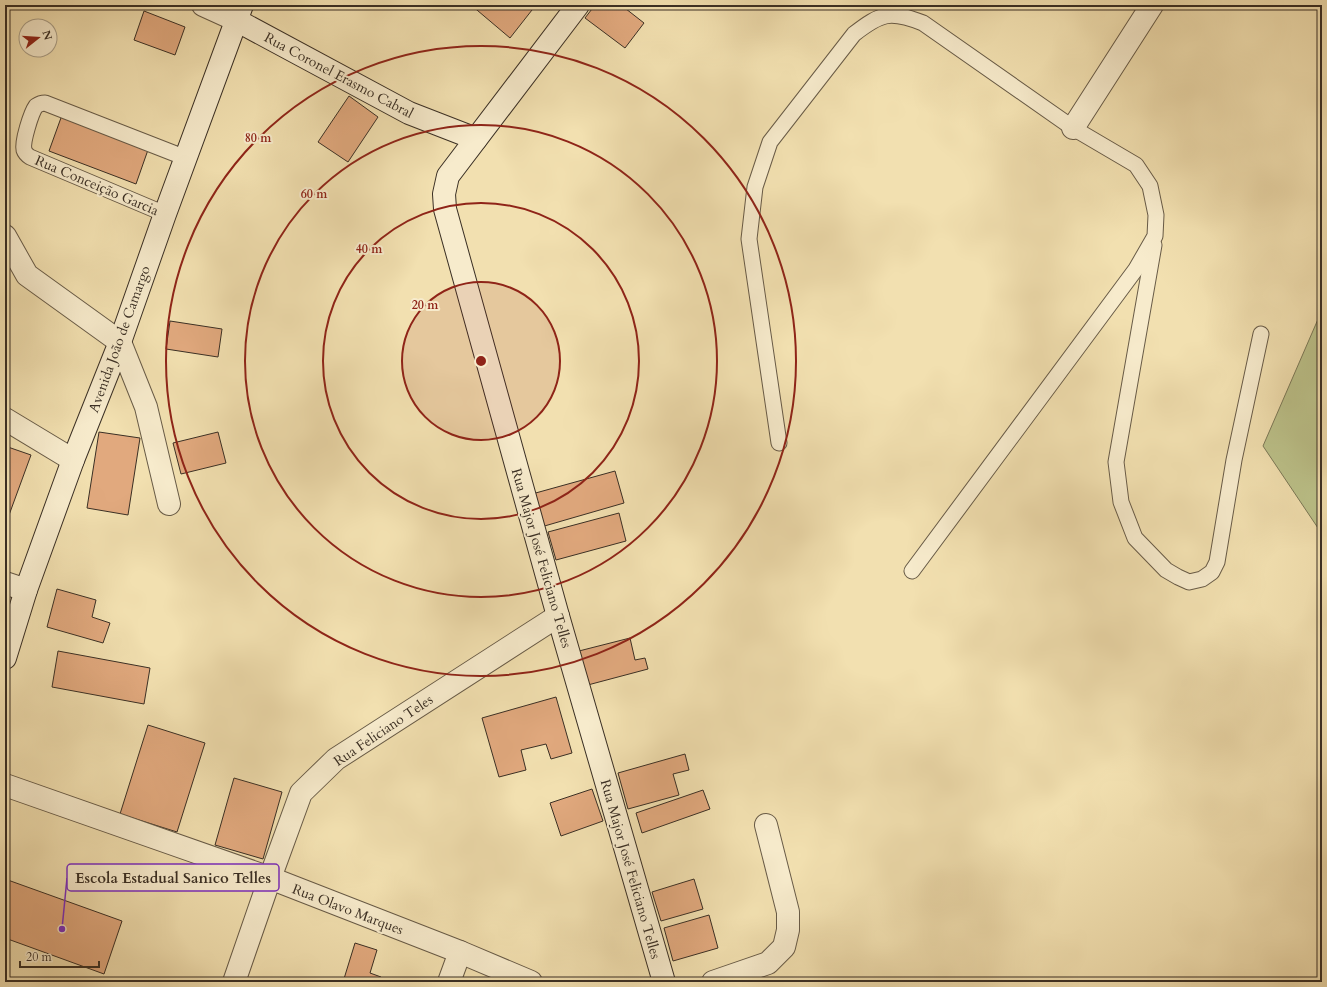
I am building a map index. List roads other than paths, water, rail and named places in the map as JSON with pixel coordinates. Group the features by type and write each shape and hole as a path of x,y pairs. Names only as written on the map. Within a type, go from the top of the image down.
{"main road":[{"name":"Rua Coronel Erasmo Cabral","path":"203,5 239,13 409,113 476,139"},
{"name":"Rua Major José Feliciano Telles","path":"578,5 448,176 444,194 445,209 558,616 664,982"},
{"path":"1073,128 1152,5"},
{"name":"Avenida João de Camargo","path":"5,658 26,590 73,460 120,342 165,214 239,13"},
{"path":"5,236 27,275"},
{"path":"5,259 120,342 146,407 169,504"},
{"path":"5,418 73,460"},
{"path":"5,583 26,590"},
{"name":"Rua Feliciano Teles","path":"234,982 301,793 336,759 558,616"},
{"name":"Rua Olavo Marques","path":"5,785 270,878 460,952 531,982"},
{"path":"713,982 768,963 784,947 788,930 788,912 766,825"},
{"path":"449,982 460,952"}],"lane":[{"path":"779,443 749,239 755,187 770,142 854,34 869,22 886,15 903,15 923,23 1073,128 1136,165 1150,186 1156,215 1155,236 1116,462 1121,502 1135,538 1166,570 1189,582 1202,579 1212,572 1217,562 1234,460 1261,334"},
{"name":"Rua Conceição Garcia","path":"165,214 30,157 25,153 23,142 28,128 36,107 40,103 45,103 186,158"},
{"path":"912,571 1131,275 1155,236"}],"place":[{"name":"Escola Estadual Sanico Telles","path":"62,929"}]}
